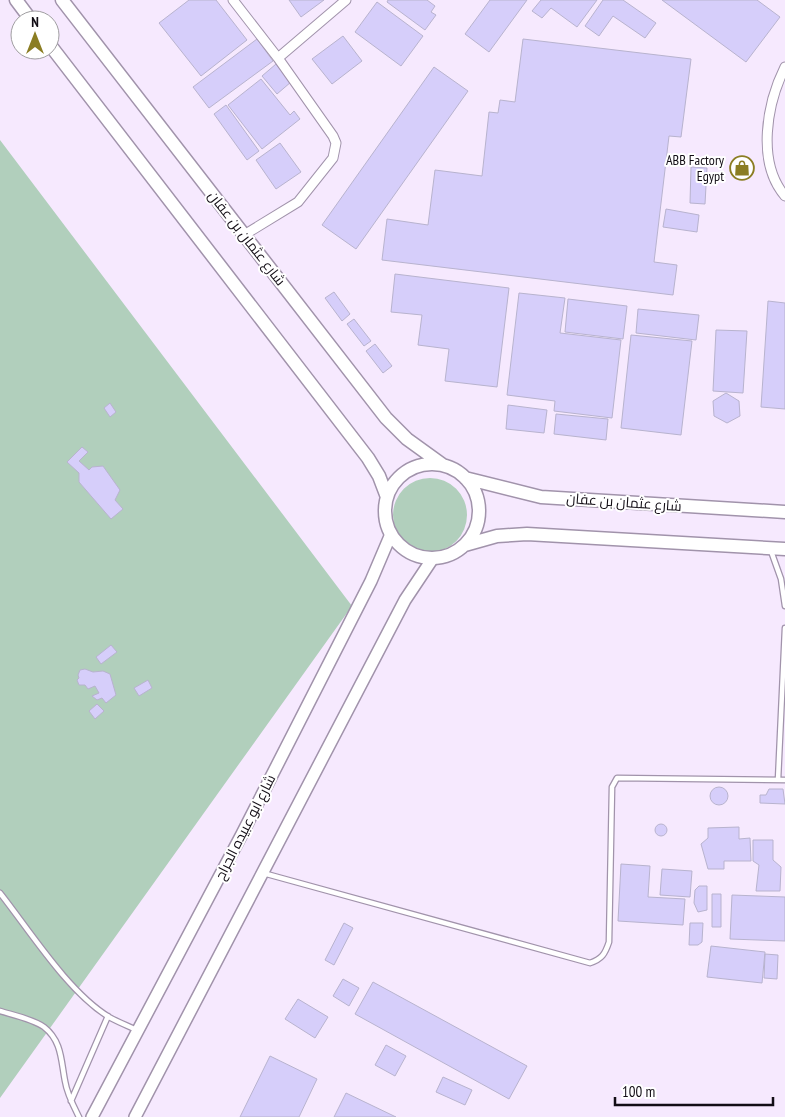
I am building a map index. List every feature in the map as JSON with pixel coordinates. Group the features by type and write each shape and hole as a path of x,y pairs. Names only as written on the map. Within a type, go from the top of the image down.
{"main road":[{"name":"شارع عثمان بن عفان","path":"62,0 386,418 407,439 444,465"},
{"path":"60,58 368,458 379,476 386,497"},
{"path":"429,464 444,465 465,478 474,490 478,504 478,518 474,532 456,552 433,558 416,556 402,547 391,534 384,511 386,497 393,484 403,474 415,467 429,464"},
{"name":"شارع عثمان بن عفان","path":"465,478 540,496 785,512"},
{"path":"465,544 497,536 527,534 785,548"}],"street":[{"path":"233,0 278,58 333,136 336,150 333,158 298,202 244,235"},
{"path":"278,58 346,0"},
{"path":"785,67 776,85 768,112 772,168 780,190 785,196"},
{"name":"شارع ابو عبيده الجراح","path":"92,1117 242,834 362,598 391,534"},
{"path":"135,1117 405,600 433,558"}],"lane":[{"path":"769,547 781,579 785,606"},
{"path":"778,780 785,628"},
{"path":"262,873 590,963 600,959 609,942 612,786 617,778 785,780"},
{"path":"0,893 65,976 108,1016 138,1031"},
{"path":"0,1011 44,1026 57,1041 71,1102 79,1117"},
{"path":"71,1102 108,1016"}],"green space":[{"path":"0,140 352,606 0,1098"},
{"path":"430,478 451,484 461,494 467,515 461,536 451,546 430,552 409,546 399,536 393,515 399,494 409,484"}],"building":[{"path":"189,0 216,0 247,40 201,76 159,23"},
{"path":"289,0 324,0 301,17"},
{"path":"388,0 427,0 435,6 431,12 436,15 425,30 387,2"},
{"path":"490,0 527,0 489,52 465,34"},
{"path":"541,0 597,0 577,27 551,8 542,18 532,11"},
{"path":"603,0 623,0 656,23 645,38 613,16 599,36 585,26"},
{"path":"662,0 757,0 780,17 746,62"},
{"path":"377,2 423,36 401,66 355,32"},
{"path":"343,36 362,61 332,84 312,59"},
{"path":"257,39 273,61 209,108 193,87"},
{"path":"523,39 691,59 681,137 669,136 654,262 677,265 673,295 382,260 387,219 428,225 435,170 482,176 489,112 498,113 500,100 515,102"},
{"path":"276,64 291,82 277,94 262,76"},
{"path":"434,67 468,91 356,249 322,225"},
{"path":"261,79 290,115 294,111 300,119 262,149 228,105"},
{"path":"226,105 259,151 247,160 214,114"},
{"path":"280,143 301,172 276,189 256,160"},
{"path":"691,167 707,168 705,204 690,203"},
{"path":"666,209 699,215 697,232 663,227"},
{"path":"395,274 509,288 497,387 445,381 449,349 418,345 422,315 391,312"},
{"path":"334,292 350,314 342,321 325,298"},
{"path":"519,293 565,298 560,333 621,340 612,418 554,411 555,401 507,395"},
{"path":"568,299 627,306 623,339 565,332"},
{"path":"768,301 785,303 785,409 761,407"},
{"path":"638,309 699,315 696,340 636,333"},
{"path":"354,319 371,341 364,346 347,324"},
{"path":"716,330 747,331 743,393 713,391"},
{"path":"631,335 692,341 681,435 621,428"},
{"path":"375,344 392,366 383,373 366,351"},
{"path":"726,393 739,401 740,416 727,423 714,416 713,401"},
{"path":"110,403 116,412 110,417 104,408"},
{"path":"508,405 547,410 544,433 506,429"},
{"path":"556,414 608,419 606,440 554,434"},
{"path":"82,447 88,452 79,461 89,470 92,467 103,466 120,490 115,500 123,509 111,519 79,482 79,473 67,462"},
{"path":"111,645 117,652 101,664 96,657"},
{"path":"85,669 93,672 103,671 110,674 116,695 106,703 102,698 97,700 92,696 99,693 95,686 88,689 85,685 79,685 77,680 80,670"},
{"path":"148,680 152,688 139,696 134,688"},
{"path":"97,704 104,711 95,719 89,711"},
{"path":"719,787 725,790 728,796 725,802 719,805 713,802 710,796 713,790"},
{"path":"769,789 783,789 785,804 760,803 760,795 766,795"},
{"path":"659,824 663,824 667,830 663,836 659,836 655,832 655,828"},
{"path":"739,827 739,839 750,838 751,861 724,861 724,869 708,869 701,844 708,838 708,828"},
{"path":"753,840 773,840 773,860 781,867 780,891 756,891 759,865 753,861"},
{"path":"621,864 650,866 648,897 685,899 683,925 618,921"},
{"path":"662,869 692,871 690,897 660,895"},
{"path":"699,886 707,886 707,910 698,912 694,903 695,890"},
{"path":"712,894 721,894 721,927 712,927"},
{"path":"732,895 785,897 785,941 730,939"},
{"path":"344,923 353,928 334,965 325,960"},
{"path":"690,923 703,923 702,942 698,945 689,945"},
{"path":"711,946 765,952 762,983 707,977"},
{"path":"765,954 778,955 777,979 764,978"},
{"path":"343,979 359,988 349,1006 333,996"},
{"path":"373,982 527,1066 509,1099 355,1014"},
{"path":"298,999 328,1017 315,1038 285,1019"},
{"path":"386,1045 406,1056 395,1076 375,1065"},
{"path":"270,1056 317,1079 299,1117 240,1117"},
{"path":"443,1077 472,1090 465,1105 436,1092"},
{"path":"346,1093 396,1117 334,1117"}],"place":[{"name":"ABB Factory Egypt","path":"742,168"}]}
